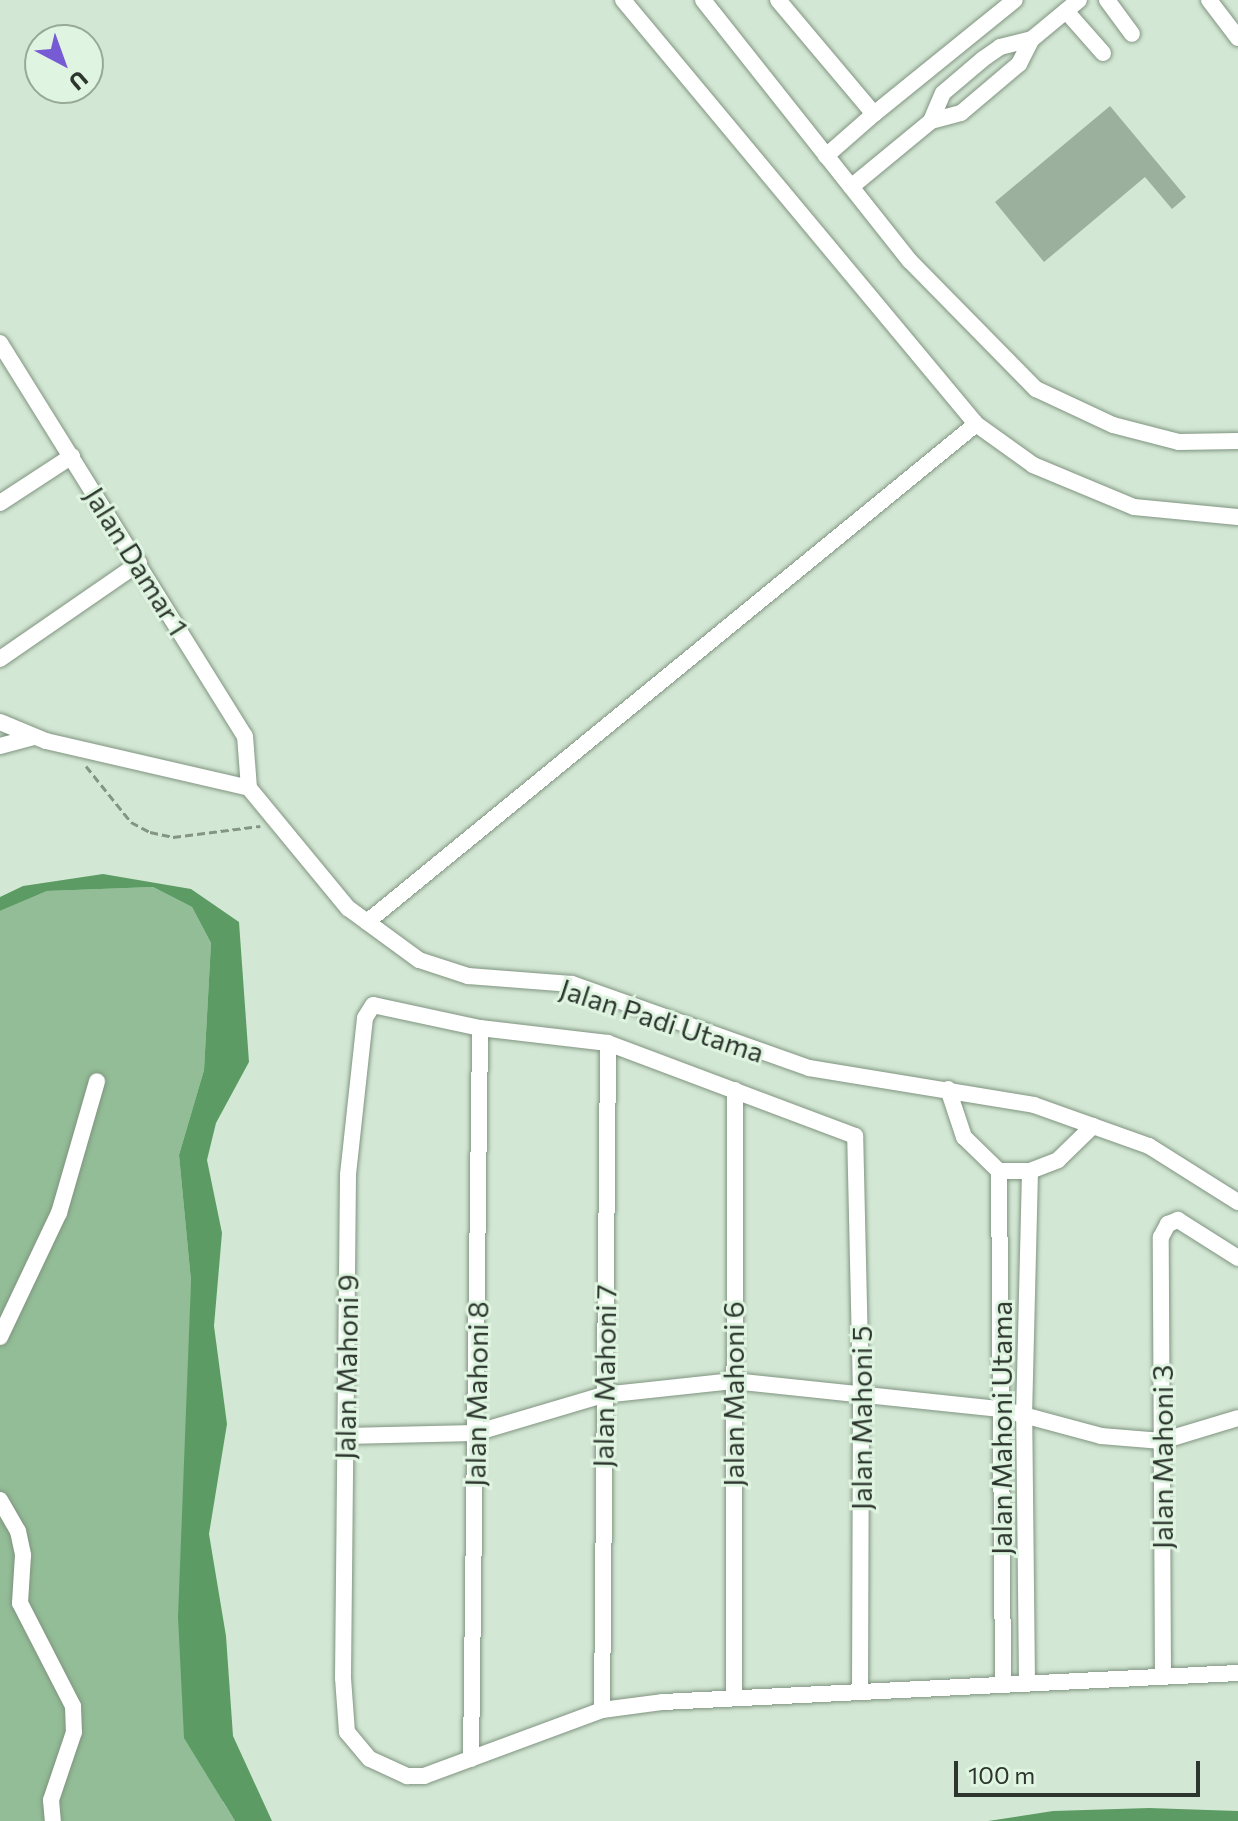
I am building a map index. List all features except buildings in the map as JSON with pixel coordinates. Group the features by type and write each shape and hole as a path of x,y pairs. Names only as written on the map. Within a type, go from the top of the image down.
{"street":[{"path":"623,0 976,424 1033,465 1134,507 1238,517"},
{"path":"703,0 910,261 1036,389 1113,425 1179,442 1238,441"},
{"path":"778,0 874,114"},
{"path":"826,156 1015,0"},
{"path":"1107,0 1132,34"},
{"path":"1209,0 1238,38"},
{"path":"851,187 931,121 961,113 1019,64 1032,39 1072,5 1103,53"},
{"path":"931,121 943,93 983,59 1000,47 1032,39"},
{"name":"Jalan Damar 1","path":"0,343 245,736 249,788"},
{"path":"367,922 976,424"},
{"path":"0,503 72,456"},
{"path":"0,659 139,563"},
{"path":"0,722 34,737 249,788"},
{"path":"0,746 34,737"},
{"name":"Jalan Padi Utama","path":"249,788 276,823 321,870 348,908 419,960 468,976 572,984 809,1068 1034,1105 1149,1146 1238,1202"},
{"name":"Jalan Mahoni 9","path":"471,1759 446,1771 407,1776 370,1759 347,1732 343,1678 348,1175 365,1018 373,1005 480,1028"},
{"path":"480,1028 608,1043 735,1090"},
{"name":"Jalan Mahoni 8","path":"471,1759 480,1028"},
{"name":"Jalan Mahoni 7","path":"602,1710 608,1043"},
{"path":"0,1337 59,1213 97,1081"},
{"path":"948,1089 964,1137 999,1171 1030,1171 1058,1160 1093,1126"},
{"name":"Jalan Mahoni 5","path":"735,1090 848,1130 859,1143 860,1692"},
{"name":"Jalan Mahoni 6","path":"734,1698 735,1090"},
{"name":"Jalan Mahoni Utama","path":"999,1171 1003,1684"},
{"name":"Jalan Mahoni Utama","path":"1027,1683 1024,1417 1030,1171"},
{"name":"Jalan Mahoni 3","path":"1163,1676 1161,1237 1168,1224 1178,1220 1192,1224 1238,1258"},
{"path":"345,1436 475,1433 603,1395 733,1381 1001,1409 1101,1436 1162,1441 1238,1418"},
{"path":"0,1500 18,1531 23,1555 20,1603 73,1706 69,1756 51,1800 53,1821"},
{"path":"471,1759 602,1710 734,1698 1238,1673"}],"path":[{"path":"71,746 131,822 150,832 173,837 212,835 276,823"}],"shaded area":[{"path":"103,874 191,889 239,922 249,1062 216,1123 207,1160 222,1233 214,1326 227,1424 209,1534 226,1636 233,1736 272,1821 235,1821 184,1738 178,1617 191,1281 179,1155 204,1070 211,943 192,907 153,887 47,891 0,911 0,897 23,886"},
{"path":"153,887 192,907 211,943 204,1070 179,1155 191,1281 190,1390 223,1802 235,1821 0,1821 0,911 47,891"},
{"path":"1149,1808 1238,1811 1238,1821 988,1821 1053,1811"}]}
